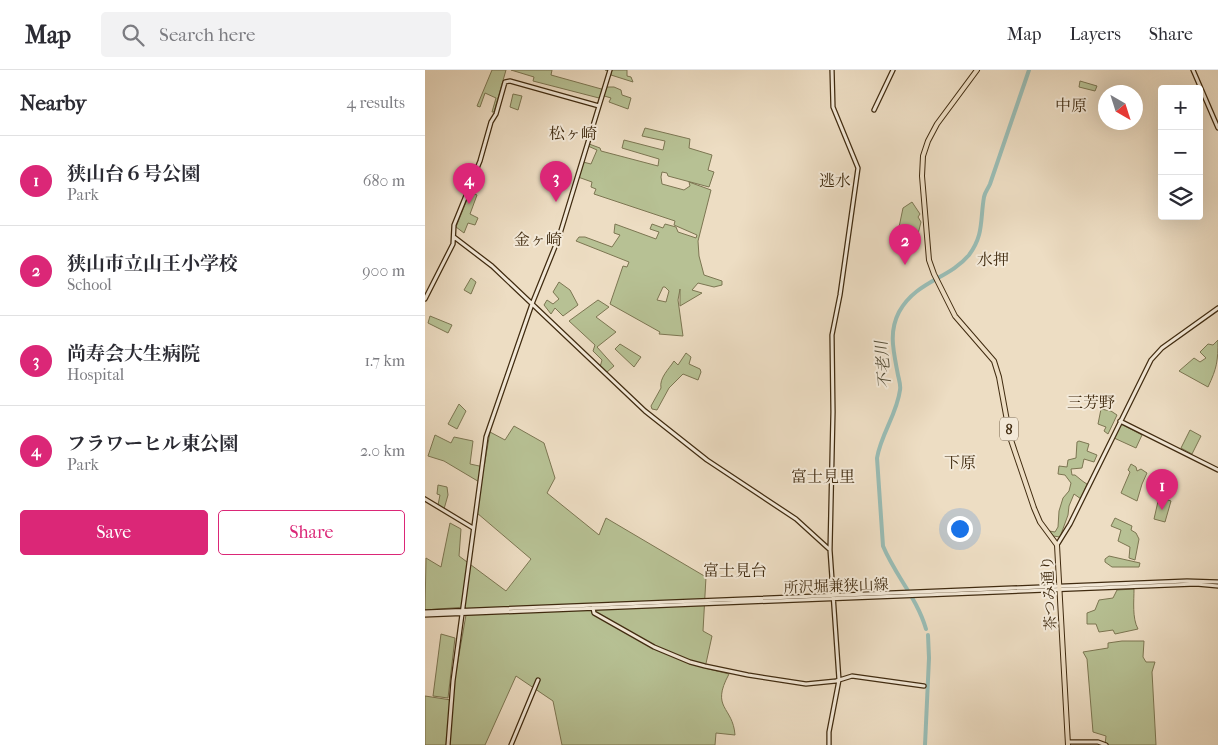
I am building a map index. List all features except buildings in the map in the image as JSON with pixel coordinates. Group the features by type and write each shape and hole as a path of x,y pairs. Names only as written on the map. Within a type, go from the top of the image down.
{"main road":[{"name":"茶つみ通り","path":"977,70 937,124 923,156 922,176 928,249 936,280 955,316 994,361 999,376 1010,437 1034,508 1040,522 1057,545 1068,744"}],"street":[{"path":"448,745 451,696 486,437 532,304 559,238 610,70"},
{"path":"829,745 829,732 839,680 830,550 833,403 832,335 841,292 858,168 833,107 833,70"},
{"path":"874,110 893,70"},
{"path":"1193,70 1218,128"},
{"path":"425,299 453,244 454,225 480,161 505,82 511,80 599,106"},
{"path":"454,237 486,262 645,411 707,460 796,519 830,550"},
{"path":"1057,545 1079,507 1145,369 1154,356 1170,342 1218,308"},
{"path":"1120,421 1218,470"},
{"path":"425,499 473,528"},
{"name":"所沢堀兼狭山線","path":"425,614 1059,587 1218,584"},
{"name":"所沢堀兼狭山線","path":"462,612 833,597"},
{"path":"593,608 595,613 639,640 690,662 748,675 806,684 856,677 925,686"},
{"path":"511,745 537,680"},
{"path":"1068,744 1098,742 1106,745"}],"green space":[{"path":"492,70 506,70 494,112 492,112 496,98 485,93 480,107 477,106"},
{"path":"511,70 552,70 551,75 605,90 607,87 614,87 621,90 622,95 631,98 628,109 609,102 611,98 601,95 599,98 533,81 534,77"},
{"path":"605,70 627,70 627,76 631,77 633,82 611,75 611,72"},
{"path":"1080,81 1097,86 1095,91 1079,87"},
{"path":"513,94 522,96 518,110 510,107"},
{"path":"645,128 690,139 689,148 712,155 708,170 714,172 709,187 668,176 667,173 662,172 661,177 662,184 684,190 690,186 689,182 711,190 698,241 699,256 704,275 722,281 722,285 714,287 698,283 692,290 702,293 680,306 680,289 678,300 683,336 659,334 660,332 610,304 623,266 627,267 629,262 576,241 579,237 585,237 612,247 620,235 614,233 615,224 656,239 659,232 650,229 652,224 663,228 665,224 676,227 678,232 696,238 697,235 674,225 675,221 594,194 596,189 591,187 592,182 578,177 583,162 591,164 597,150 588,146 589,144 600,148 601,151 658,166 659,159 622,148 624,140 663,150 665,141 642,136","holes":["663,287 669,291 666,302 657,300"]},
{"path":"470,192 477,195 470,214 478,218 475,225 468,223 464,233 456,227"},
{"path":"912,202 920,214 918,217 921,222 917,238 898,232 903,208"},
{"path":"471,278 476,282 471,294 464,290"},
{"path":"559,282 570,290 578,305 563,316 555,308 551,314 544,305 547,300 553,304 559,299 553,292"},
{"path":"598,300 609,307 596,317 616,332 597,347 614,366 607,372 600,367 602,360 593,351 595,345 569,321"},
{"path":"430,316 452,325 448,333 428,323"},
{"path":"1218,340 1216,364 1208,387 1179,371 1194,358 1200,362 1206,358 1200,352 1208,344 1213,345"},
{"path":"620,344 641,357 634,367 615,349"},
{"path":"686,353 691,357 689,364 700,369 701,372 698,380 683,374 669,388 657,410 652,409 651,406 661,388 661,381 665,374 674,361 678,365"},
{"path":"459,404 466,411 457,429 448,424"},
{"path":"1101,409 1111,411 1117,415 1108,434 1104,431 1106,427 1098,424"},
{"path":"1121,424 1142,435 1136,448 1114,438"},
{"path":"514,426 544,443 555,478 547,493 599,535 606,518 706,577 703,631 712,636 705,668 729,674 724,685 722,701 731,718 735,735 716,733 715,745 562,745 553,701 516,676 485,745 425,745 425,696 451,700 466,615 465,607 425,610 426,558 441,567 450,523 461,529 459,556 506,591 531,559 477,513 481,483 444,461 428,456 435,435 451,443 454,437 473,441 470,464 484,467 490,432 505,440"},
{"path":"1190,430 1201,436 1192,454 1181,448"},
{"path":"1077,442 1089,444 1087,451 1097,455 1094,462 1084,459 1082,468 1071,469 1072,475 1075,475 1087,484 1081,499 1074,494 1060,537 1053,536 1049,531 1055,532 1058,527 1059,511 1071,483 1065,475 1058,474 1059,466 1067,467 1068,460 1076,458"},
{"path":"1131,464 1136,467 1137,471 1141,469 1147,473 1137,501 1121,493 1130,472 1128,470"},
{"path":"438,485 447,487 448,495 444,509 438,505 440,495 437,494"},
{"path":"1159,497 1171,501 1165,522 1154,519"},
{"path":"1115,518 1132,526 1131,530 1136,533 1139,539 1135,560 1129,558 1130,547 1118,541 1121,530 1111,526"},
{"path":"1109,556 1140,563 1139,567 1112,567 1105,562 1105,559"},
{"path":"1134,589 1134,615 1138,629 1115,634 1113,630 1099,632 1096,624 1087,624 1087,613 1095,610 1099,600 1113,598 1117,590"},
{"path":"441,634 455,638 448,698 433,696"},
{"path":"1144,641 1143,657 1146,662 1155,662 1152,672 1156,745 1105,745 1106,736 1093,732 1087,659 1083,652 1108,648 1108,643"}],"waterway":[{"name":"不老川","path":"926,629 912,597 883,546 877,458 896,407 900,388 894,351 894,328 899,312 914,293 952,270 974,248 981,227 984,195 990,184 1029,70"},
{"name":"不老川","path":"925,745 929,658 928,635"}],"place":[{"name":"尚寿会大生病院","path":"556,202"},
{"name":"フラワーヒル東公園","path":"469,204"},
{"name":"狭山市立山王小学校","path":"905,265"},
{"name":"狭山台６号公園","path":"1162,510"}],"district":[{"name":"中原","path":"1071,105"},
{"name":"松ヶ崎","path":"573,133"},
{"name":"逃水","path":"835,180"},
{"name":"金ヶ崎","path":"538,239"},
{"name":"水押","path":"993,259"},
{"name":"三芳野","path":"1091,402"},
{"name":"下原","path":"960,462"},
{"name":"富士見里","path":"823,476"},
{"name":"富士見台","path":"735,570"}]}
